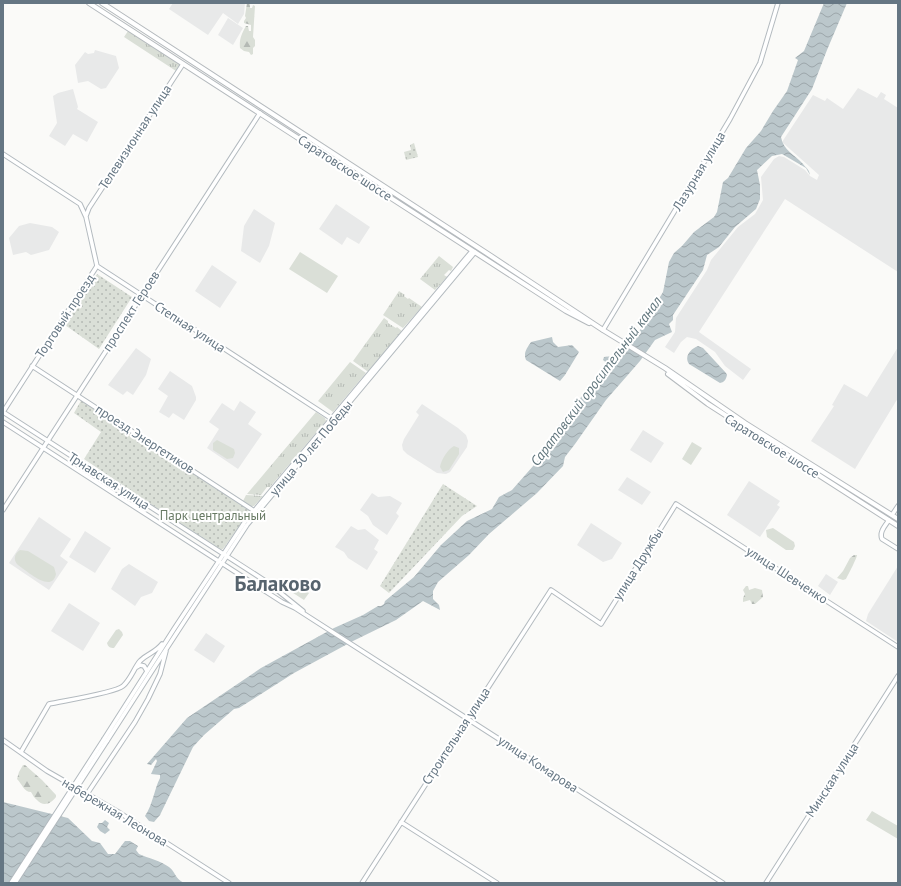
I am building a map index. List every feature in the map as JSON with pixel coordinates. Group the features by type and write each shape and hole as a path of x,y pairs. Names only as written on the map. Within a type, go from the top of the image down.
{"main road":[{"name":"Саратовское шоссе","path":"89,3 566,311 585,319"},
{"name":"Саратовское шоссе","path":"102,3 403,198 745,423 898,519"},
{"name":"Лазурная улица","path":"603,330 730,119 756,72 778,3"},
{"name":"Телевизионная улица","path":"86,217 87,210 187,58"},
{"path":"234,96 237,90"},
{"name":"проспект Героев","path":"3,510 260,113"},
{"path":"283,128 286,122"},
{"path":"3,154 80,204 86,206 91,205"},
{"path":"400,204 403,198"},
{"path":"80,204 86,217 97,266"},
{"path":"15,883 106,740 174,629 237,538 256,512 477,247"},
{"name":"Степная улица","path":"97,266 333,419"},
{"name":"Торговый проезд","path":"3,412 97,266"},
{"name":"Саратовское шоссе","path":"651,360 722,414 898,526"},
{"name":"проезд Энергетиков","path":"32,366 256,512"},
{"path":"694,394 695,390 698,391"},
{"name":"Трнавская улица","path":"3,412 225,555 286,596 320,624"},
{"name":"Трнавская улица","path":"3,422 282,602 320,624"},
{"path":"18,431 22,429 22,425"},
{"path":"74,467 74,462 79,461"},
{"name":"улица Дружбы","path":"550,590 601,624 676,504"},
{"name":"улица Шевченко","path":"676,504 898,647"},
{"path":"897,509 881,532 881,537 898,549"},
{"path":"178,535 180,531 184,529"},
{"path":"192,544 196,543 197,537"},
{"path":"148,672 169,644 220,562"},
{"name":"Строительная улица","path":"362,883 550,590"},
{"path":"282,602 286,596"},
{"name":"улица Комарова","path":"320,624 723,883"},
{"path":"21,752 49,704 118,689 124,685 144,658 158,649 174,629"},
{"path":"87,794 135,722 162,668 169,644"},
{"path":"136,668 144,666 148,672"},
{"path":"148,672 155,672 157,675 156,681"},
{"name":"Минская улица","path":"766,883 898,676"},
{"name":"набережная Леонова","path":"3,740 46,771 160,838 229,883"},
{"path":"11,883 106,740"},
{"path":"401,822 497,883"}],"shaded area":[{"path":"173,3 245,3 244,14 238,24 223,13 208,35 169,9"},
{"path":"228,18 243,28 233,45 218,35"},
{"path":"95,50 116,56 119,68 106,88 101,89 88,81 78,83 75,65 85,52 88,54 94,53"},
{"path":"858,88 877,98 881,92 886,95 884,99 898,108 898,272 785,199 699,332 751,369 743,380 725,366 715,352 696,339 687,337 681,342 674,353 665,347 675,332 676,318 707,270 711,260 738,227 755,214 763,200 761,177 774,159 779,156 784,157 805,170 810,176 817,180 819,175 782,142 813,95 825,101 827,98 843,109"},
{"path":"73,89 78,107 77,109 98,122 87,142 73,134 65,146 49,136 57,123 53,96"},
{"path":"336,204 370,227 359,244 347,237 342,245 319,229"},
{"path":"254,209 275,223 269,246 260,263 241,251 244,226"},
{"path":"30,223 52,227 59,232 49,250 31,255 26,252 13,255 9,238 19,226"},
{"path":"212,265 237,282 220,308 195,291"},
{"path":"898,347 898,398 855,469 811,441 834,406 832,405 844,384 867,397"},
{"path":"136,348 151,359 146,375 133,395 127,391 123,395 108,385"},
{"path":"170,371 192,386 196,397 196,400 184,420 173,413 169,418 159,412 168,396 158,389"},
{"path":"240,401 256,412 248,424 262,434 238,469 207,448 219,429 209,422 222,403 234,411"},
{"path":"422,404 466,435 468,441 467,447 450,472 446,474 437,473 403,450 402,445 404,439 419,415 416,412"},
{"path":"643,430 664,443 651,463 630,450"},
{"path":"627,477 651,492 642,505 618,490"},
{"path":"749,481 780,501 777,505 780,507 760,537 727,515"},
{"path":"372,493 378,497 390,496 402,503 396,513 399,516 387,535 373,525 368,516 360,510"},
{"path":"39,517 71,539 60,556 68,562 49,590 9,563"},
{"path":"591,523 622,543 612,559 603,562 577,545"},
{"path":"351,526 358,530 365,529 379,540 374,549 378,552 367,570 348,558 344,552 335,547"},
{"path":"85,531 111,548 95,573 69,557"},
{"path":"129,564 158,582 152,593 141,597 135,606 111,589 122,569"},
{"path":"898,566 898,642 866,621 868,614"},
{"path":"826,574 838,582 830,595 818,586"},
{"path":"69,603 100,623 83,651 51,631"},
{"path":"206,633 225,646 214,663 194,650"}],"green space":[{"path":"247,3 250,3 250,8 252,8 253,5 255,6 253,37 255,40 255,46 253,48 253,54 251,55 249,52 240,48 241,36 246,26 248,26 249,31 251,31 251,25 244,23 246,18"},
{"path":"128,31 180,64 176,71 124,37"},
{"path":"414,143 418,157 406,160 404,152 411,150 410,145"},
{"path":"300,252 338,276 327,293 289,269"},
{"path":"439,256 453,267 451,271 449,270 444,275 447,277 435,290 420,279"},
{"path":"97,274 132,297 99,349 65,325"},
{"path":"399,291 408,299 409,298 422,307 403,328 383,315"},
{"path":"384,318 388,321 388,323 396,328 397,327 403,332 370,371 367,371 353,361"},
{"path":"350,362 366,373 333,412 318,401"},
{"name":"Парк центральный","path":"82,399 249,508 250,511 223,549 219,550 84,459 101,432 74,413"},
{"path":"316,412 325,418 326,421 270,487 267,487 261,495 247,494"},
{"path":"217,440 234,449 235,453 233,458 227,459 213,450 213,443"},
{"path":"692,442 702,448 691,465 682,459"},
{"path":"454,446 459,448 459,454 449,470 443,472 440,467 442,461 447,452"},
{"path":"443,484 477,506 462,516 389,593 380,586"},
{"path":"246,495 263,496 254,506 251,506 243,501"},
{"path":"773,528 794,542 795,546 793,550 786,550 767,537 766,530"},
{"path":"20,550 28,551 54,567 56,574 54,580 45,582 33,576 18,565 15,561 15,557 16,553"},
{"path":"857,555 857,557 846,579 843,580 837,578 843,571 850,558"},
{"path":"295,584 309,593 304,600 290,591"},
{"path":"746,586 748,586 749,590 755,588 762,590 763,597 755,604 752,604 750,600 743,602 745,594 743,590"},
{"path":"119,629 123,635 114,648 110,647 107,643 116,630"},
{"path":"23,765 25,765 42,780 56,795 52,801 47,804 39,802 31,792 27,791 23,787 17,779"},
{"path":"872,811 898,826 898,839 866,820"}],"water":[{"name":"Саратовский оросительный канал","path":"824,3 847,3 812,89 781,137 782,142 787,149 807,168 810,175 806,168 782,154 772,156 757,170 760,185 760,199 756,209 735,227 719,247 707,255 703,270 673,315 673,320 669,324 672,332 655,340 640,361 606,400 565,457 563,466 537,493 489,534 469,555 438,582 433,591 433,599 439,605 440,610 423,601 396,620 294,673 239,708 234,709 204,735 193,747 160,815 154,822 149,821 145,816 152,802 160,775 151,774 157,761 156,759 151,765 147,764 187,718 261,668 334,628 384,604 385,601 414,577 441,545 467,521 492,509 499,497 512,490 541,457 548,440 601,372 602,368 608,364 603,360 604,357 613,356 640,330 663,292 669,262 674,253 694,232 714,217 717,212 723,182 728,178 746,148 761,131 787,91 798,60 795,58 804,51"},
{"path":"552,337 553,342 558,347 572,345 579,352 560,381 526,360 525,357 526,351 531,342"},
{"path":"698,346 703,348 726,373 726,378 723,382 720,383 689,364 687,359 689,354"},
{"path":"3,802 68,818 92,841 100,843 108,854 115,854 125,841 130,841 138,846 136,850 139,854 166,865 178,879 184,883 3,883"},
{"path":"105,820 109,823 107,827 110,830 105,834 97,827 99,823 102,823"}],"district":[{"name":"Балаково","path":"278,583"}]}
